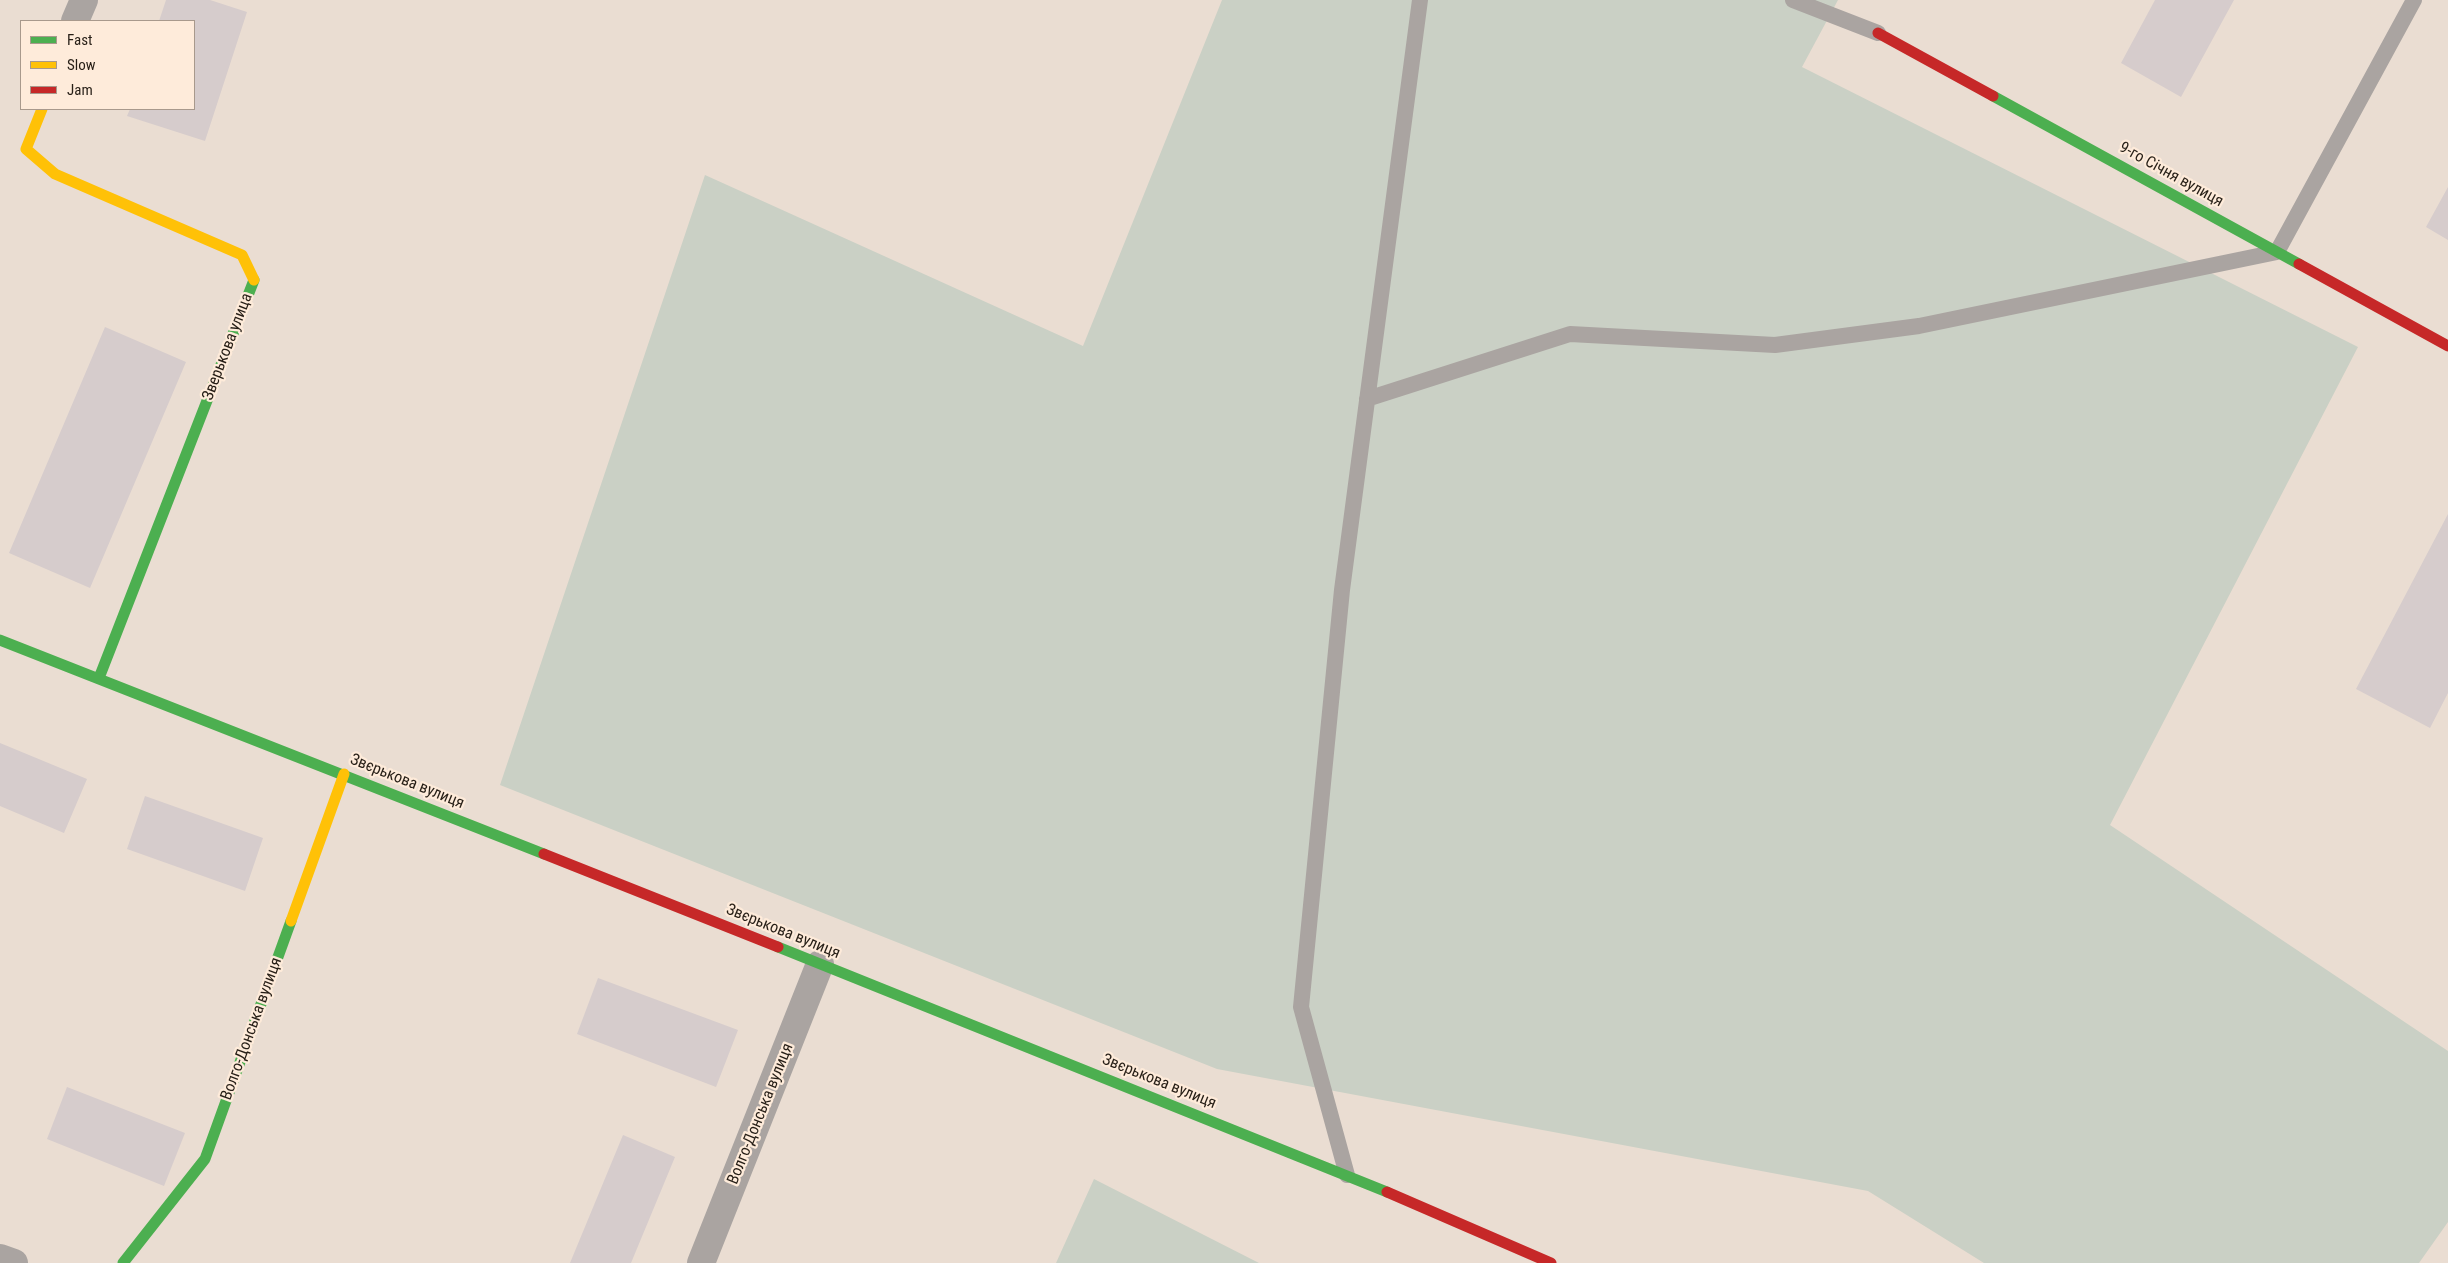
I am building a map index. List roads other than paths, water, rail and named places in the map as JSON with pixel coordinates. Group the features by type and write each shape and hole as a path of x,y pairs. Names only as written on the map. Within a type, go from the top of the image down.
{"street":[{"path":"75,20 84,0"},
{"name":"9-го Січня вулиця","path":"1878,33 2448,346"},
{"name":"Зверькова улица","path":"42,110 26,149 55,174 242,255 254,280 100,678"},
{"name":"Звєрькова вулиця","path":"0,640 344,774 1347,1175 1551,1263"},
{"name":"Волго-Донська вулиця","path":"122,1263 205,1159 344,774"},
{"name":"Волго-Донська вулиця","path":"701,1263 820,964"},
{"path":"0,1258 14,1263"}],"lane":[{"path":"1347,1175 1301,1008 1342,590 1420,0"},
{"path":"1793,0 1878,33"},
{"path":"1367,399 1570,334 1775,345 1919,326 2277,252 2414,0"}]}
